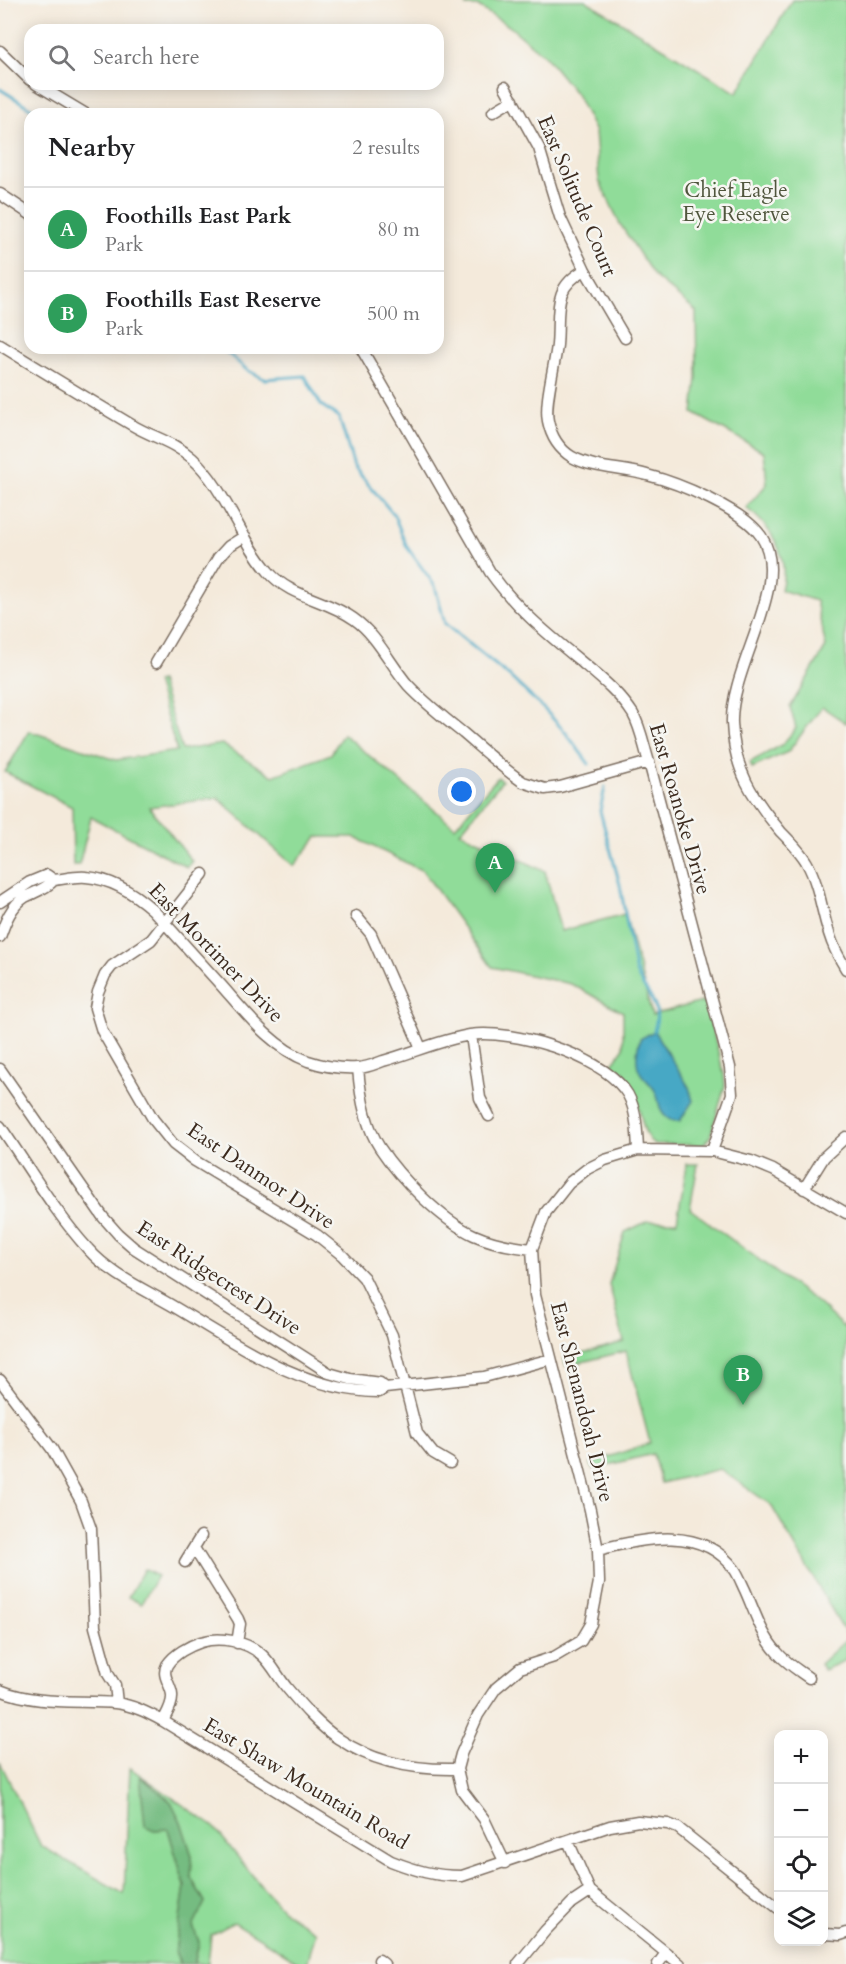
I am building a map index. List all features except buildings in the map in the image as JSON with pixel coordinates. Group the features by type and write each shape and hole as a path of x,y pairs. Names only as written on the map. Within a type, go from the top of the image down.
{"street":[{"path":"0,51 24,74"},
{"name":"East Solitude Court","path":"505,87 541,154 560,217 585,270 626,338"},
{"path":"46,90 76,108"},
{"name":"East Solitude Court","path":"493,112 513,100"},
{"path":"0,194 24,210"},
{"path":"585,270 566,284 558,308 557,342 547,405 547,419 551,432 558,446 572,457 587,463 647,474 679,486 722,506 748,522 762,537 769,554 772,571 769,592 735,693 732,722 736,757 757,803 807,861 818,888 834,948 846,969"},
{"path":"0,345 135,427 175,445 207,474 269,572 299,595 336,608 354,619 368,631 392,666 410,687 523,782 552,789 649,762"},
{"name":"East Roanoke Drive","path":"364,354 504,593 526,616 609,686 624,701 634,717 649,762 730,1067 732,1094 712,1151"},
{"path":"156,663 218,558 229,546 245,536"},
{"name":"East Danmor Drive","path":"202,874 151,940 121,960 105,975 95,1008 102,1031 153,1119 173,1144 195,1161 317,1235 342,1255 364,1278 392,1335 417,1433 433,1453 450,1463"},
{"path":"0,902 30,882 47,875 54,880 49,886 23,898 12,909 0,937"},
{"name":"East Mortimer Drive","path":"54,880 85,876 110,882 135,894 164,922 258,1027 282,1047 307,1060 335,1067 358,1068 471,1035 509,1036 561,1049 608,1074 625,1089 633,1107 638,1150"},
{"path":"356,916 371,934 421,1048"},
{"path":"471,1035 480,1098 489,1116"},
{"path":"358,1068 359,1087 366,1115 379,1147 421,1197 445,1218 471,1234 487,1240 532,1249"},
{"name":"East Ridgecrest Drive","path":"0,1069 103,1217 134,1248 329,1373 350,1379 380,1383 385,1388"},
{"name":"East Ridgecrest Drive","path":"0,1126 69,1227 88,1250 112,1270 264,1360 292,1373 315,1382 344,1389 379,1392 385,1388 484,1377 551,1359"},
{"path":"804,1189 824,1157 846,1137"},
{"name":"East Shenandoah Drive","path":"457,1769 478,1715 496,1688 519,1668 554,1657 581,1641 591,1624 595,1610 599,1582 598,1550 590,1510 535,1295 532,1249 546,1212 569,1183 587,1168 638,1150 712,1151 758,1164 773,1170 846,1213"},
{"path":"0,1380 52,1449 81,1501 91,1529 95,1627 108,1674 115,1684 117,1703"},
{"path":"185,1562 201,1536"},
{"path":"598,1550 662,1538 694,1540 715,1550 736,1571 766,1636 776,1651 790,1665 810,1678"},
{"path":"194,1548 238,1619 240,1624 237,1642"},
{"path":"163,1721 172,1697 165,1676 165,1668 171,1660 193,1645 204,1641 237,1642 262,1655 311,1715 339,1740 360,1751 410,1767 457,1769 462,1790 484,1819 505,1863"},
{"name":"East Shaw Mountain Road","path":"0,1690 23,1697 117,1703 141,1709 401,1864 420,1872 442,1876 462,1876 610,1826 638,1821 668,1824 678,1828 774,1905"},
{"path":"568,1840 590,1891 680,1964"},
{"path":"518,1964 565,1910 590,1891"},
{"path":"828,1934 846,1933"},
{"path":"658,1964 666,1953"}],"green space":[{"name":"Chief Eagle Eye Reserve","path":"469,0 585,0 737,93 792,0 846,0 846,723 822,707 788,752 752,768 750,762 782,745 796,728 790,707 826,647 816,601 781,590 783,566 777,544 764,524 746,508 767,484 764,452 693,413 697,378 696,311 654,276 620,224 599,180 595,132 576,94 546,57 509,26 477,6 466,6"},
{"path":"160,681 182,750 222,744 273,776 331,754 343,734 455,827 498,777 502,781 460,832 545,871 561,931 625,914 652,1015 705,1001 725,1086 710,1137 703,1145 655,1144 651,1141 647,1137 633,1093 610,1067 623,1049 623,1012 571,984 492,967 423,871 354,837 317,837 294,866 218,798 149,807 192,861 187,867 91,817 79,865 73,865 72,807 5,772 29,731 116,760 177,751 156,682"},
{"path":"687,1164 698,1164 690,1209 818,1303 843,1327 846,1323 846,1634 771,1505 720,1469 661,1483 653,1454 593,1469 591,1463 650,1443 626,1351 566,1366 564,1358 624,1342 609,1284 625,1232 648,1221 677,1221"},
{"path":"144,1569 157,1576 141,1604 128,1597"},
{"path":"846,1640 846,1660 824,1670 820,1664"},
{"path":"0,1762 41,1846 124,1894 130,1768 214,1827 261,1886 286,1913 316,1932 307,1964 301,1964 234,1922 211,1935 208,1964 194,1964 199,1942 193,1926 205,1902 191,1878 192,1856 181,1822 171,1802 141,1776 154,1830 168,1829 185,1886 175,1952 181,1964 0,1964"},
{"path":"140,1776 171,1802 181,1822 192,1856 191,1878 205,1902 193,1926 199,1942 194,1964 181,1964 175,1952 185,1886 168,1829 154,1830 145,1826"}],"water":[{"path":"654,1031 689,1087 693,1101 680,1121 671,1120 663,1115 655,1091 638,1068 637,1054 640,1039"}],"waterway":[{"path":"0,89 30,108"},
{"path":"229,354 247,370 264,379 305,376 321,405 339,417 354,467 394,515 407,547 435,586 445,624 509,676 545,710 589,764"},
{"path":"605,787 600,811 620,885 635,969 651,998 656,1013 654,1031"}],"place":[{"name":"Foothills East Park","path":"495,893"},
{"name":"Foothills East Reserve","path":"743,1405"}]}
